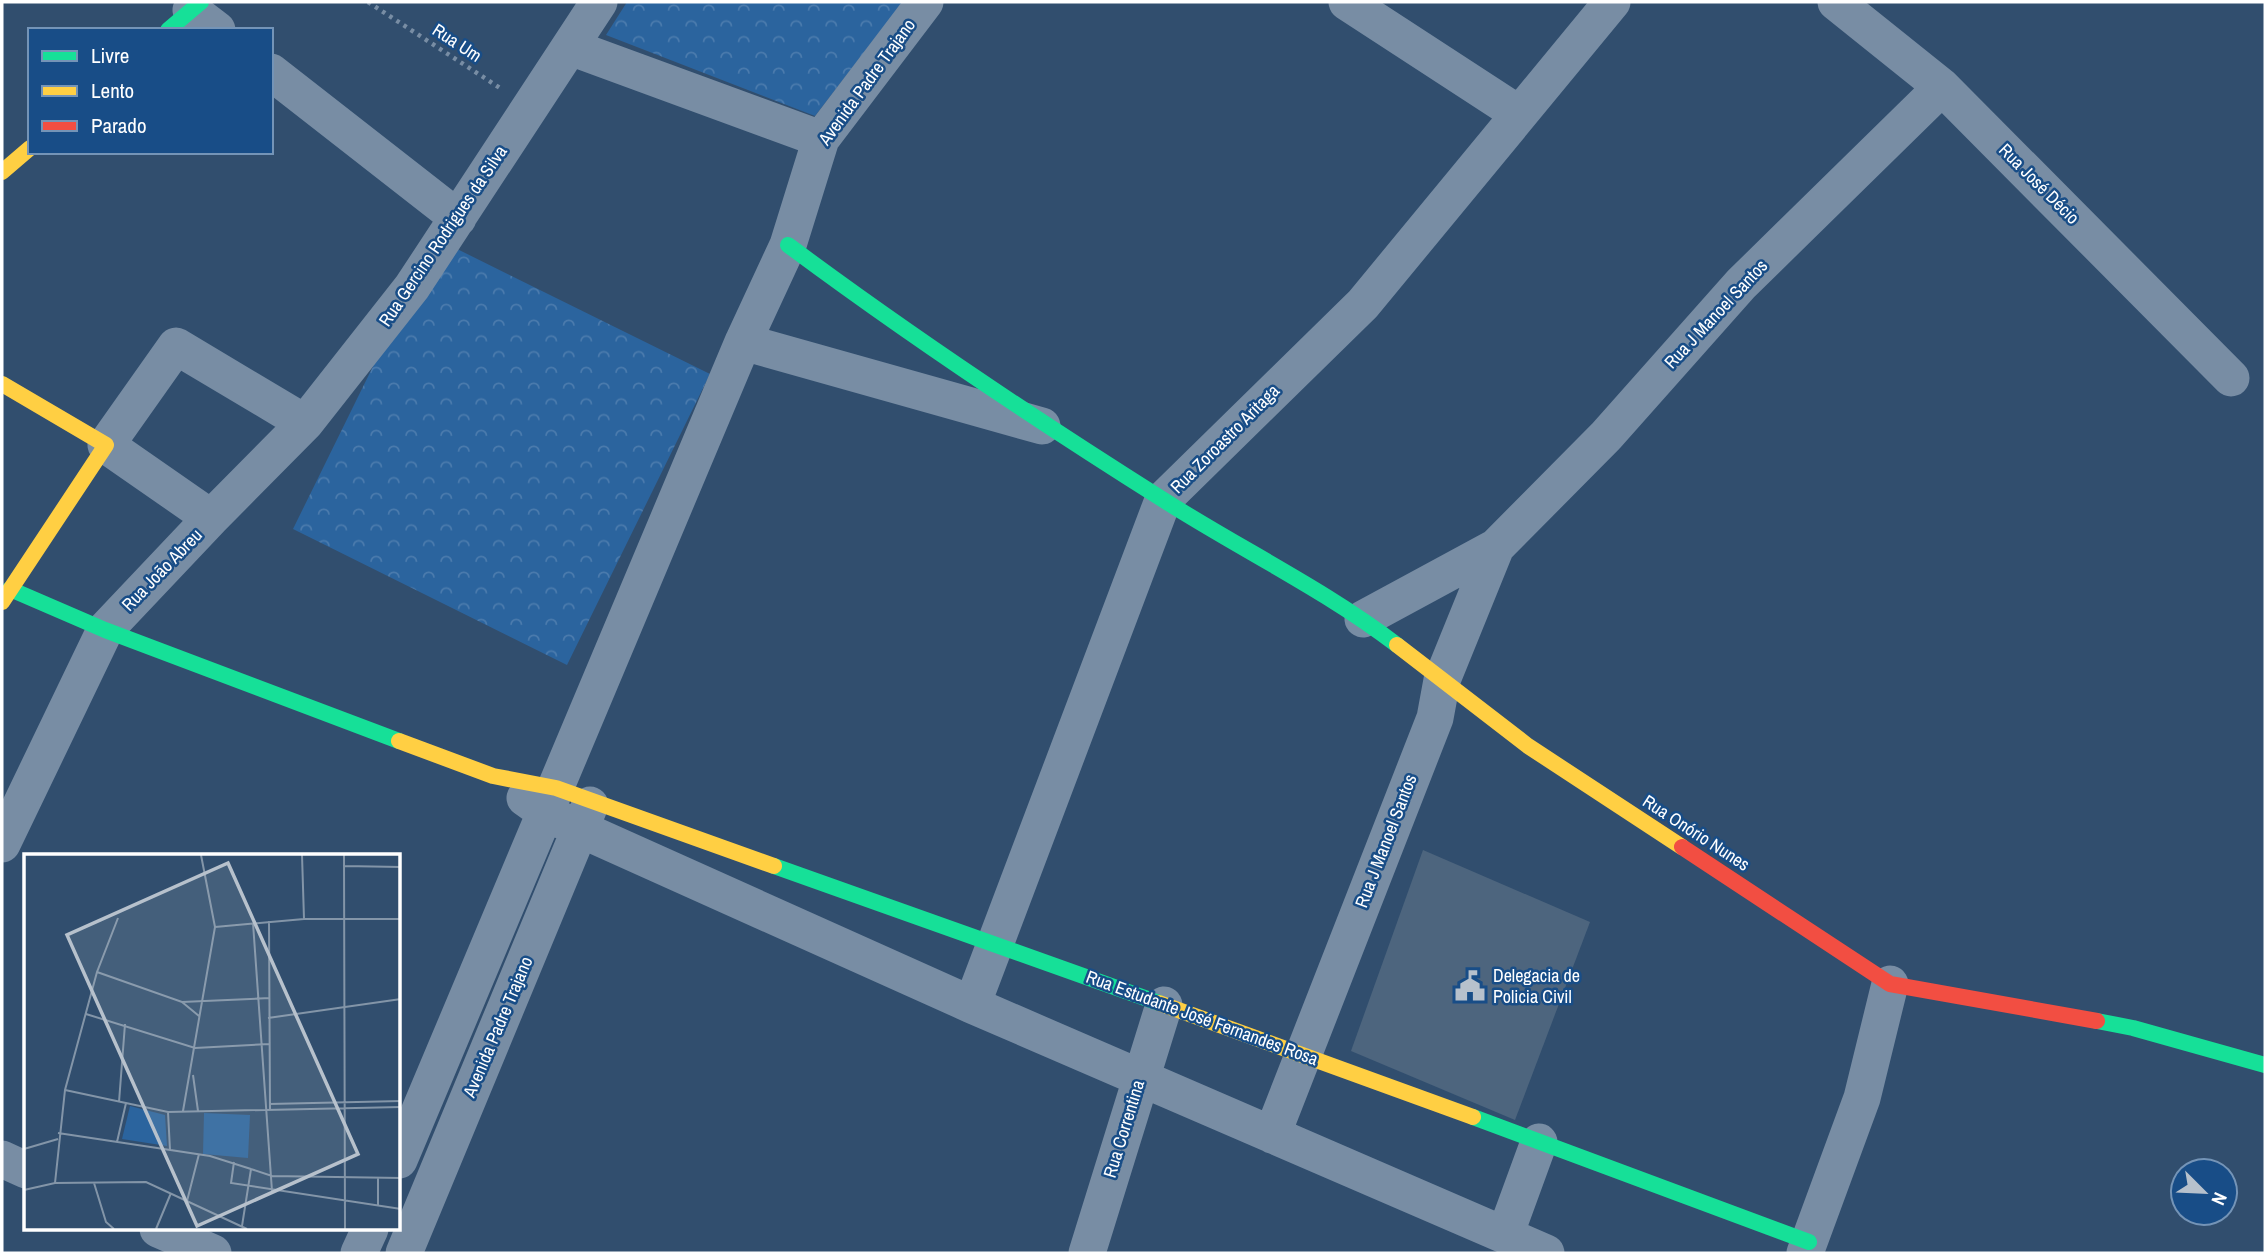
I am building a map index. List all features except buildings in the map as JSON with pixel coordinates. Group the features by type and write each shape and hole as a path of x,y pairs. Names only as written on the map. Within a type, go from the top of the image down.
{"street":[{"name":"Rua Gercino Rodrigues da Silva","path":"211,518 305,423 412,287 599,2"},
{"name":"Avenida Padre Trajano","path":"551,800 743,342 788,244 821,139 925,2"},
{"path":"1347,2 1519,114"},
{"name":"Rua Zoroastro Aritaga","path":"972,1005 1163,500 1363,304 1612,2"},
{"name":"Rua José Décio","path":"1836,2 1942,87 2231,378"},
{"path":"570,47 821,139"},
{"path":"273,74 458,218"},
{"name":"Rua J Manoel Santos","path":"1363,619 1496,547 1606,436 1741,284 1942,87"},
{"path":"2,172 28,150"},
{"name":"Rua Onório Nunes","path":"788,244 892,322 1054,429 1163,500 1363,619 1528,746 1890,984 2133,1028 2265,1065"},
{"path":"743,342 1054,429"},
{"path":"305,423 176,346 6,596 105,630 551,800 972,1005 1546,1253"},
{"name":"Rua João Abreu","path":"2,384 107,445 211,518 105,630 2,844"},
{"name":"Rua J Manoel Santos","path":"1272,1135 1435,718 1442,680 1496,547"},
{"path":"401,1155 551,800"},
{"name":"Avenida Padre Trajano","path":"404,1253 586,815"},
{"name":"Rua Estudante José Fernandes Rosa","path":"586,815 994,945 1305,1055 1539,1142 1807,1248"},
{"path":"1807,1248 1862,1098 1890,984"},
{"name":"Rua Correntina","path":"1087,1253 1139,1077 1164,1005"},
{"path":"1505,1235 1539,1142"},
{"path":"2,1159 24,1169"},
{"path":"160,1230 213,1253"},
{"path":"359,1253 370,1230"}],"path":[{"name":"Rua Um","path":"368,2 530,108"}],"green space":[{"path":"627,2 903,2 815,116 606,35"},
{"path":"451,246 710,374 567,665 293,529 385,342"}],"traffic: fast":[{"path":"170,28 201,2"},
{"path":"788,245 926,344 1114,469 1311,587 1397,645"},
{"path":"10,589 105,630 399,741"},
{"path":"774,866 1159,1003"},
{"path":"2097,1021 2133,1028 2265,1065"},
{"path":"1473,1117 1809,1242"}],"traffic: slow":[{"path":"2,172 28,150"},
{"path":"2,384 106,445 2,602"},
{"path":"1397,645 1528,746 1682,847"},
{"path":"399,741 493,776 556,788 774,866"},
{"path":"1159,1003 1473,1117"}],"traffic: jam":[{"path":"1682,847 1890,984 2097,1021"}],"place":[{"name":"Delegacia de Policia Civil","path":"1470,986"}]}
